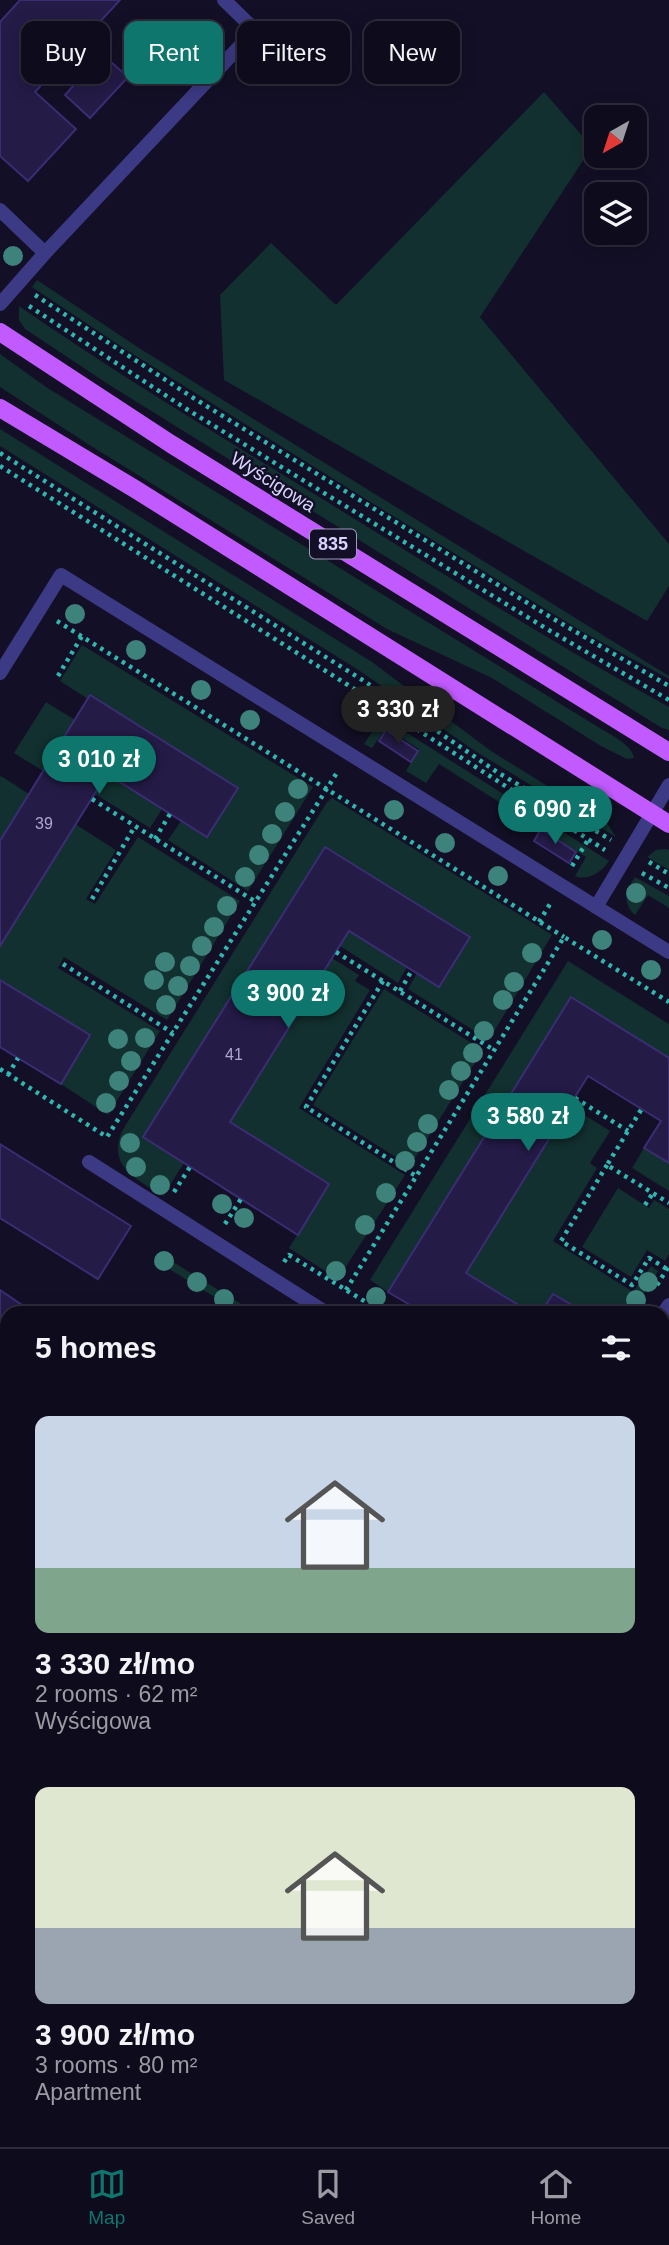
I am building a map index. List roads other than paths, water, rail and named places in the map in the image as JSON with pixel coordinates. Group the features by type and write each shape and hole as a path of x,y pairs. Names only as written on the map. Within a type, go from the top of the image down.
{"main road":[{"name":"Wyścigowa","path":"0,332 171,444 669,752"},
{"path":"0,408 146,496 669,824"}],"lane":[{"path":"0,304 255,30 228,1"},
{"path":"0,210 45,253"},
{"path":"0,673 61,575 669,952"},
{"path":"596,907 669,785"},
{"path":"89,1162 317,1306"}]}
